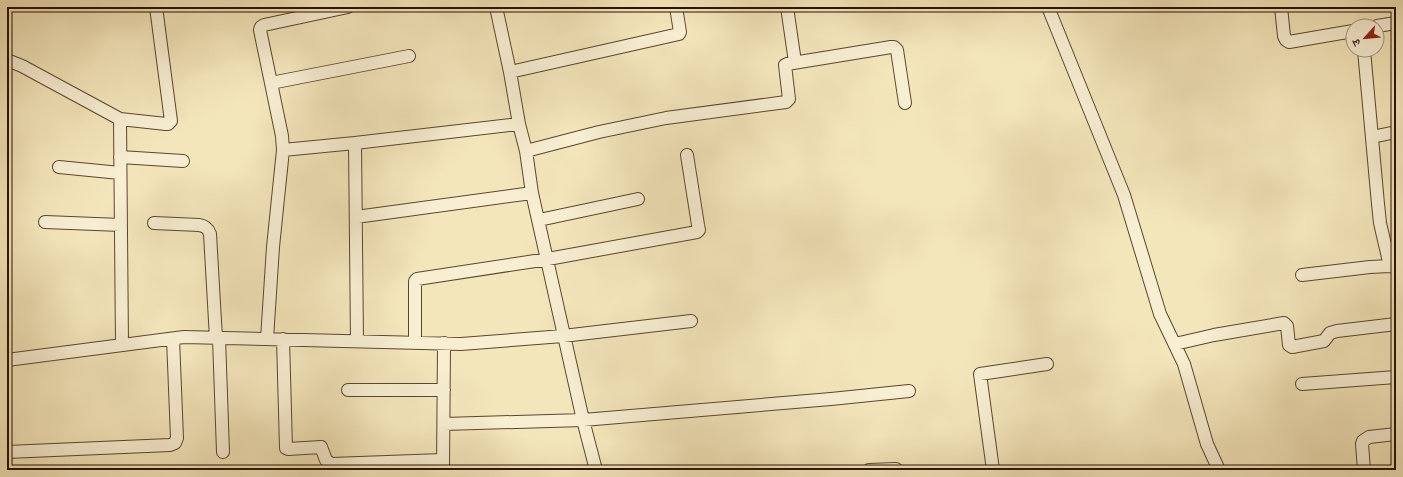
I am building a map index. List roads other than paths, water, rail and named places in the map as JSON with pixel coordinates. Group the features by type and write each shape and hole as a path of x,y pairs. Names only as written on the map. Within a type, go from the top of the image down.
{"street":[{"path":"7,60 22,66 120,119 168,124 171,121 156,7"},
{"path":"267,339 273,247 283,150 282,136 260,30 264,25 306,12 348,7"},
{"path":"496,7 519,124 526,151 532,193 548,259 563,336 596,470"},
{"path":"510,72 678,34 680,32 676,7"},
{"path":"787,7 795,62"},
{"path":"1048,7 1124,194 1160,314 1184,364 1207,444 1219,470"},
{"path":"1281,7 1284,36 1289,42 1345,32"},
{"path":"1385,25 1396,23"},
{"path":"526,151 599,132 666,118 786,102 789,97 786,65 795,62 894,47 897,50 905,103"},
{"path":"271,84 409,56"},
{"path":"1302,275 1393,266 1390,242 1378,204 1365,58"},
{"path":"120,119 122,345"},
{"path":"283,150 519,124"},
{"path":"1372,137 1396,132"},
{"path":"355,143 357,341"},
{"path":"415,343 416,279 548,259 697,232 698,225 687,155"},
{"path":"120,156 182,162"},
{"path":"59,167 120,173"},
{"path":"356,217 532,193"},
{"path":"538,220 638,199"},
{"path":"45,222 121,225"},
{"path":"154,223 205,226 210,234 218,338 223,452"},
{"path":"7,360 184,337 461,344 563,336 691,321"},
{"path":"1175,344 1214,335 1284,323 1287,326 1289,345 1292,347 1324,341 1330,334 1337,331 1396,324"},
{"path":"7,452 170,445 175,442 173,339"},
{"path":"283,339 286,448 321,447 326,460 331,464 443,465 444,343"},
{"path":"993,470 980,374 1047,364"},
{"path":"1302,384 1396,377"},
{"path":"348,390 444,390"},
{"path":"444,424 583,420 831,400 908,391"},
{"path":"1364,470 1363,441 1369,437 1396,434"},
{"path":"869,470 896,469"}]}
